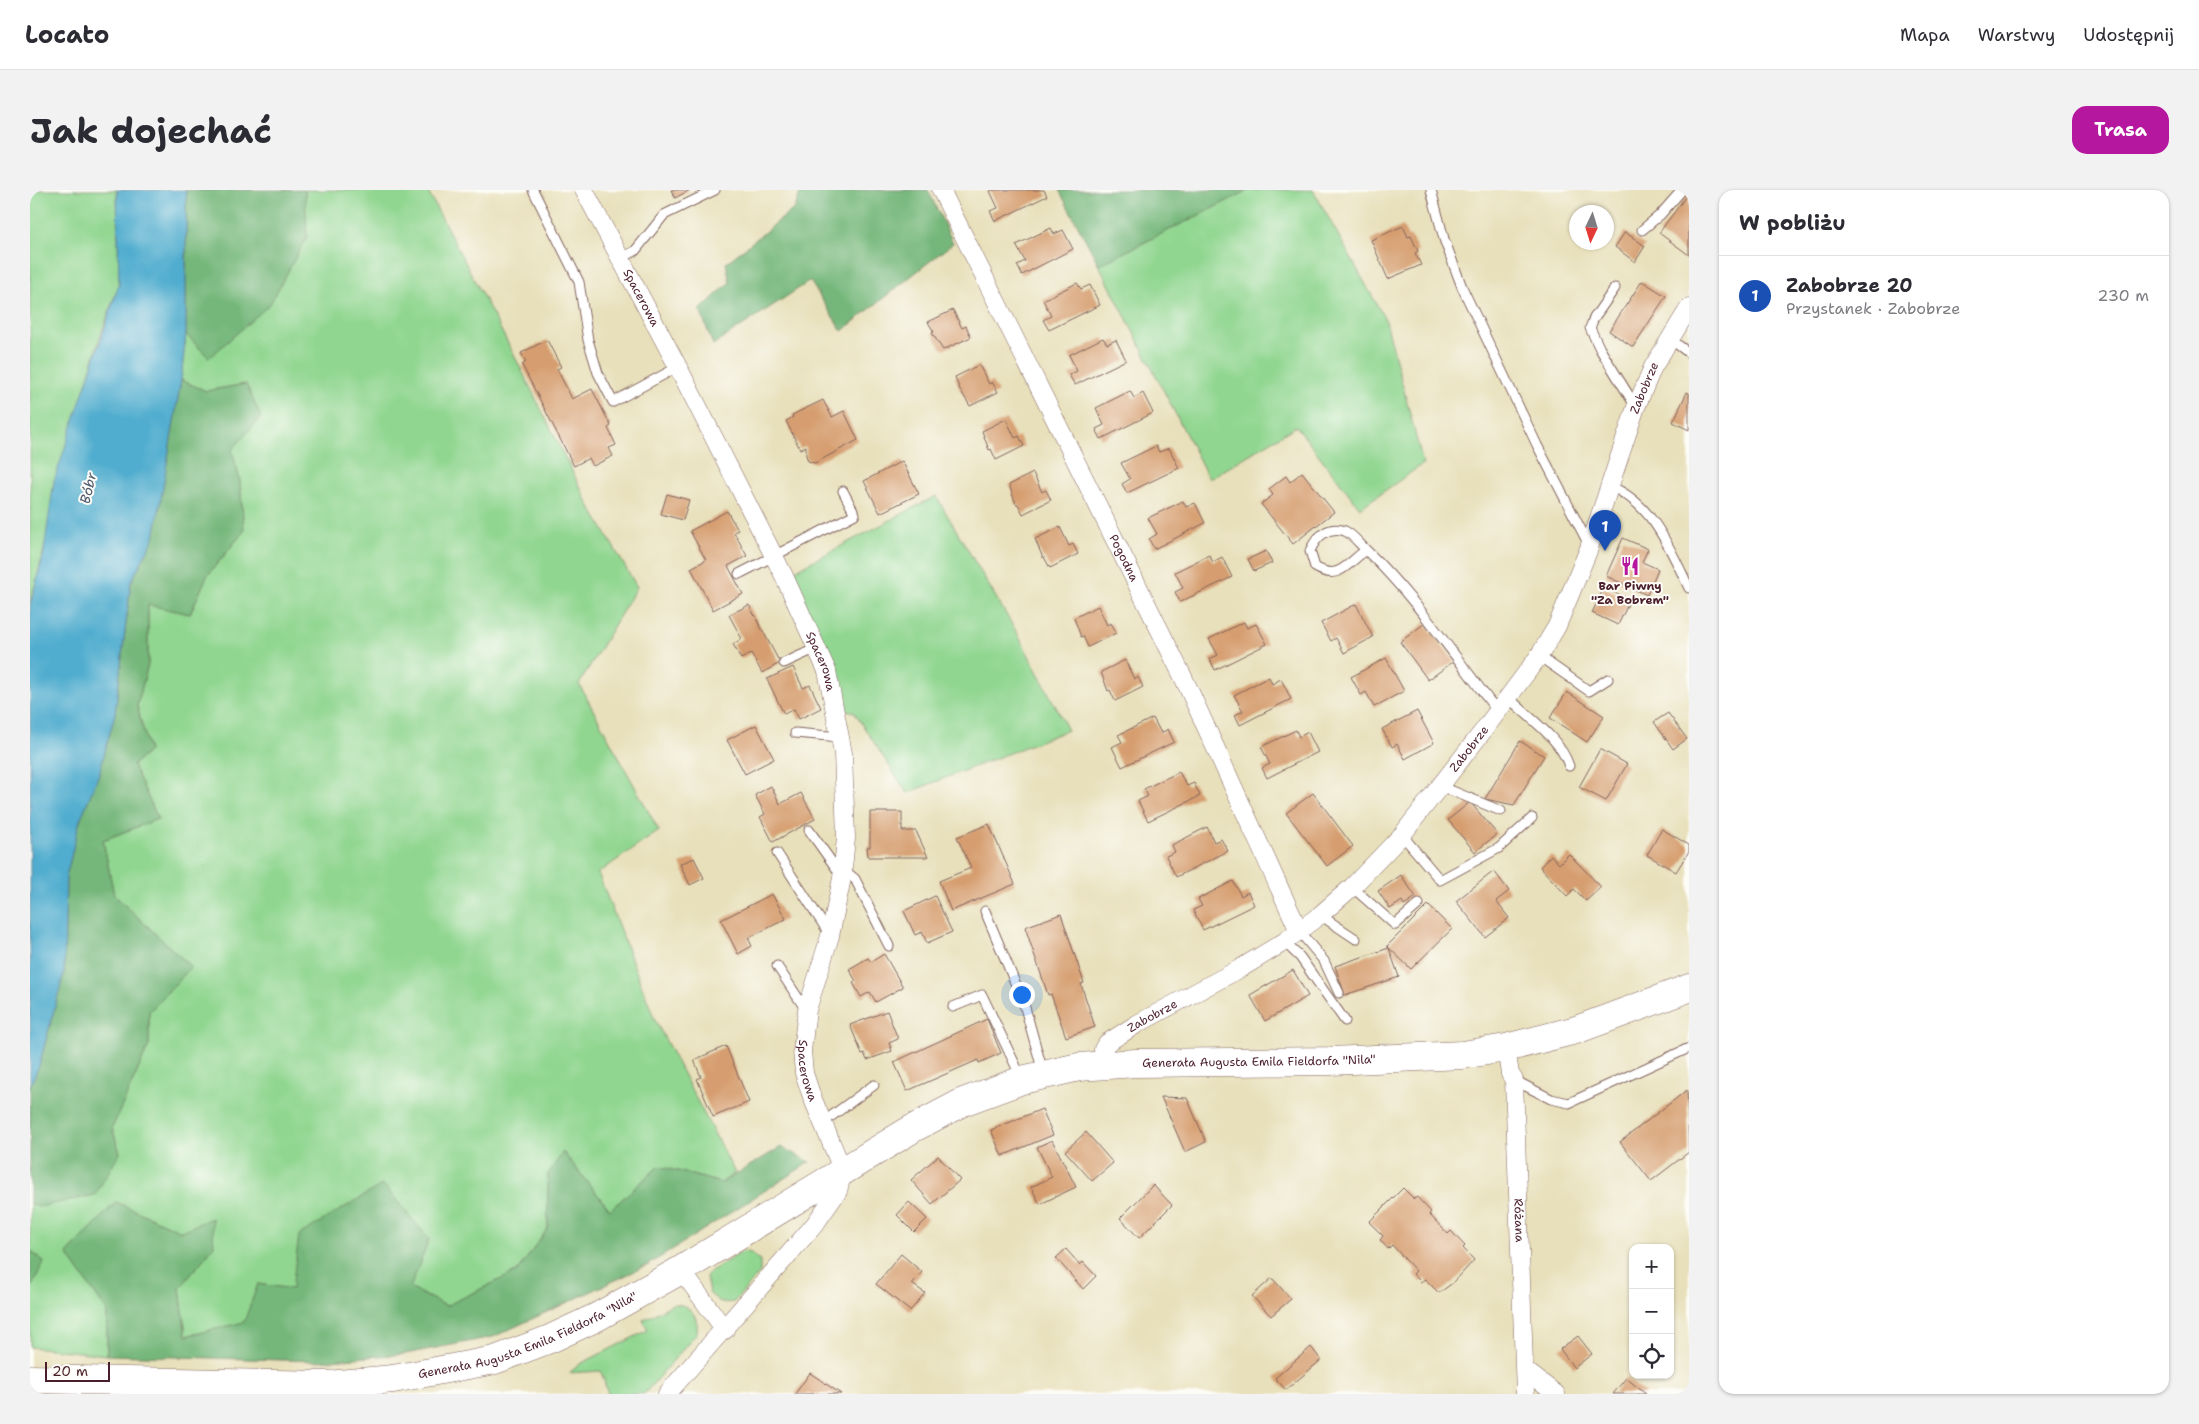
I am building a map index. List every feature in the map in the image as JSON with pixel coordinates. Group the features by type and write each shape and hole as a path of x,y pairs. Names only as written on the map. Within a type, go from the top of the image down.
{"main road":[{"name":"Generała Augusta Emila Fieldorfa \"Nila\"","path":"38,1379 328,1385 412,1376 495,1360 550,1339 597,1317 681,1270 912,1129 985,1093 1033,1077 1104,1065 1331,1062 1462,1054 1506,1048 1576,1030 1689,988"}],"street":[{"name":"Spacerowa","path":"584,190 622,258 774,555 827,671 840,737 846,809 843,873 830,936 807,1010 802,1051 804,1074 822,1123 843,1171"},
{"name":"Pogodna","path":"941,190 1185,681 1299,931"},
{"name":"Zabobrze","path":"1104,1065 1103,1050 1107,1043 1137,1024 1241,968 1284,942 1320,915 1352,887 1402,834 1503,705 1539,656 1570,597 1590,546 1608,486 1636,407 1653,367 1689,308"},
{"name":"Różana","path":"1506,1048 1510,1074 1514,1080 1525,1370 1524,1394"},
{"path":"667,1394 725,1330 815,1224 838,1191 843,1171"},
{"path":"681,1270 725,1330"},
{"path":"1525,1370 1556,1394"}],"lane":[{"path":"533,190 579,282 588,340 598,372 613,402 678,367"},
{"path":"622,258 635,251 664,214 715,190"},
{"path":"1431,190 1444,238 1462,287 1537,445 1590,546"},
{"path":"1642,230 1660,215 1682,190"},
{"path":"1615,288 1594,318 1590,328 1600,349 1636,407"},
{"path":"1670,339 1689,354"},
{"path":"1608,486 1631,496 1640,505 1666,542 1689,588"},
{"path":"739,574 856,514 843,491"},
{"path":"1366,550 1339,572 1330,574 1315,567 1310,551 1314,541 1325,532 1335,528 1347,532 1388,570 1503,705 1558,745 1565,754 1569,766"},
{"path":"784,663 817,648"},
{"path":"1539,656 1589,691 1608,679"},
{"path":"795,733 840,737"},
{"path":"1440,786 1501,811"},
{"path":"1402,834 1440,880 1499,848 1532,818"},
{"path":"809,830 843,873 855,879 889,946"},
{"path":"777,853 830,936"},
{"path":"1352,887 1395,925 1419,904"},
{"path":"984,910 1024,1004 1033,1077"},
{"path":"1320,915 1356,939"},
{"path":"1299,931 1324,961 1339,994"},
{"path":"1284,942 1300,957 1345,1021"},
{"path":"777,966 807,1010"},
{"path":"954,1007 982,995 1033,1077"},
{"path":"1514,1080 1551,1099 1569,1103 1689,1048"},
{"path":"822,1123 874,1085"}],"green space":[{"path":"30,190 117,190 119,284 100,337 81,401 30,605"},
{"path":"186,190 305,190 307,237 270,304 209,358 186,334"},
{"path":"305,190 427,190 513,353 588,503 637,587 579,684 659,831 598,873 655,1020 735,1173 721,1183 659,1166 610,1210 564,1153 548,1174 548,1228 518,1271 446,1306 410,1288 429,1239 292,1289 258,1284 245,1322 186,1336 180,1288 214,1246 116,1202 67,1254 107,1311 107,1355 30,1347 30,1290 43,1262 30,1250 30,1204 39,1207 120,1153 112,1128 149,1045 149,1012 191,967 114,895 103,840 158,819 133,765 149,751 137,706 148,664 148,604 190,614 207,576 244,531 240,481 232,450 246,384 206,391 181,380 186,334 209,358 306,237"},
{"path":"801,190 928,190 953,243 842,331 810,281 713,345 700,310 730,282 726,263 795,208"},
{"path":"1059,190 1249,190 1099,265"},
{"path":"1249,190 1313,190 1386,321 1423,464 1360,508 1296,426 1209,479 1099,265"},
{"path":"181,380 206,391 246,384 261,417 232,450 240,481 244,531 207,576 190,614 148,605 148,664 137,706 149,751 133,765 158,819 103,840 114,895 191,967 149,1012 149,1045 112,1128 120,1153 95,1195 39,1207 30,1204 30,1086 39,1066 64,973 66,877 80,820 99,774 115,714 131,582 154,538"},
{"path":"936,496 1017,633 1068,730 907,793 854,712 835,707 784,576"},
{"path":"781,1147 810,1162 648,1265 493,1337 405,1354 318,1361 107,1355 107,1311 67,1254 116,1202 181,1231 212,1218 214,1246 180,1288 186,1336 244,1322 258,1284 292,1289 299,1235 383,1184 429,1239 410,1288 446,1306 518,1271 548,1228 548,1174 563,1152 610,1210 659,1166 721,1183"},
{"path":"30,1250 44,1262 30,1290"},
{"path":"744,1251 751,1253 760,1261 760,1273 734,1302 721,1303 709,1293 706,1276"},
{"path":"673,1304 685,1306 692,1312 697,1322 697,1333 644,1394 608,1394 601,1371 569,1373 580,1364 648,1330 643,1320"}],"water":[{"name":"Bóbr","path":"117,190 186,190 186,334 181,380 154,538 131,582 115,714 99,774 80,820 66,877 64,973 39,1066 30,1086 30,605 43,557 54,481 119,284"}],"building":[{"path":"671,190 690,190 675,198"},
{"path":"1044,190 1047,196 995,221 990,211 998,208 990,191"},
{"path":"1689,192 1689,255 1659,233"},
{"path":"1403,226 1408,237 1411,236 1418,251 1415,253 1421,265 1388,279 1371,240"},
{"path":"1051,228 1054,234 1063,230 1073,249 1022,275 1017,265 1025,261 1016,245"},
{"path":"1625,232 1645,246 1635,262 1615,247"},
{"path":"1642,281 1666,296 1633,347 1609,331"},
{"path":"1077,283 1081,289 1090,285 1100,305 1049,330 1043,320 1051,316 1043,300"},
{"path":"953,310 962,328 966,326 971,337 943,350 932,333 934,332 928,322"},
{"path":"1103,338 1107,344 1116,340 1126,360 1075,385 1069,375 1077,371 1069,355"},
{"path":"547,340 561,367 557,369 572,399 592,389 611,426 608,428 616,445 609,448 613,456 593,466 589,458 574,466 522,365 526,362 521,353"},
{"path":"979,365 989,384 992,382 998,392 970,406 959,388 955,377"},
{"path":"1130,391 1134,398 1143,393 1153,413 1101,439 1096,429 1104,425 1096,408"},
{"path":"1687,392 1689,393 1689,430 1673,422"},
{"path":"823,400 832,417 844,411 858,440 815,463 808,461 806,446 800,449 786,421 793,417 792,415"},
{"path":"1006,419 1015,438 1019,436 1024,446 996,460 991,449 989,450 982,431"},
{"path":"1156,446 1159,452 1169,448 1179,468 1127,493 1122,484 1130,479 1121,463"},
{"path":"902,461 919,494 880,513 864,481"},
{"path":"1302,472 1334,512 1293,544 1261,504 1273,495 1269,489 1286,476 1290,482"},
{"path":"1033,473 1042,492 1046,490 1051,500 1023,514 1018,504 1016,504 1009,485"},
{"path":"667,494 689,500 683,520 661,514"},
{"path":"1183,501 1186,507 1195,503 1205,523 1154,549 1149,539 1157,534 1148,518"},
{"path":"727,511 738,530 734,532 747,556 728,566 743,594 713,610 691,568 706,560 690,531"},
{"path":"1060,527 1069,546 1073,544 1078,554 1050,568 1043,558 1035,539"},
{"name":"Bar Piwny \"Za Bobrem\"","path":"1623,538 1648,549 1642,562 1658,569 1647,595 1606,576"},
{"path":"1266,551 1272,563 1254,571 1248,559"},
{"path":"1209,555 1213,562 1222,557 1232,577 1180,602 1175,592 1183,588 1175,572"},
{"path":"1604,587 1630,600 1618,625 1592,613"},
{"path":"1356,604 1373,637 1344,653 1336,638 1331,641 1321,623"},
{"path":"749,605 780,663 762,673 751,653 741,659 733,644 742,639 729,615"},
{"path":"1098,606 1107,625 1111,623 1116,633 1088,647 1083,636 1081,637 1074,618"},
{"path":"1244,622 1247,628 1256,624 1267,644 1215,670 1210,659 1218,655 1209,639"},
{"path":"1425,623 1454,661 1428,680 1400,642"},
{"path":"1386,658 1404,691 1374,707 1366,692 1361,695 1351,677"},
{"path":"1125,660 1134,679 1138,677 1143,687 1115,701 1110,690 1108,691 1101,672"},
{"path":"793,667 803,688 810,685 821,708 799,719 794,709 784,714 767,679"},
{"path":"1269,677 1272,684 1281,679 1291,699 1240,725 1235,715 1243,711 1234,695"},
{"path":"1567,692 1604,716 1587,742 1550,718"},
{"path":"1417,711 1434,743 1405,759 1397,744 1392,747 1382,729"},
{"path":"1668,713 1687,739 1673,749 1654,722"},
{"path":"1153,718 1161,733 1168,729 1174,742 1122,767 1112,747 1122,742 1118,735"},
{"path":"756,725 774,759 745,774 727,740"},
{"path":"1296,730 1299,737 1308,732 1318,752 1267,778 1262,768 1270,764 1261,747"},
{"path":"1520,741 1544,756 1514,805 1485,799"},
{"path":"1600,749 1627,764 1606,801 1579,787"},
{"path":"1179,772 1187,786 1194,783 1200,796 1148,821 1138,801 1148,796 1144,789"},
{"path":"771,786 780,804 801,793 815,819 773,842 760,817 765,814 755,795"},
{"path":"1313,793 1353,846 1327,866 1286,813"},
{"path":"1470,802 1497,834 1475,852 1448,820"},
{"path":"870,812 902,812 902,831 916,831 928,857 868,857 867,847 870,847"},
{"path":"989,824 1015,884 951,911 939,881 971,868 957,837"},
{"path":"1207,827 1214,842 1221,839 1228,851 1176,877 1166,856 1175,852 1172,845"},
{"path":"1662,829 1689,845 1689,851 1676,872 1647,855"},
{"path":"1569,854 1601,887 1586,901 1574,889 1567,896 1540,867 1551,855 1559,864"},
{"path":"694,858 704,878 690,885 680,864"},
{"path":"1494,871 1509,891 1496,901 1509,918 1485,937 1456,901"},
{"path":"1401,875 1416,897 1404,905 1402,901 1390,909 1378,891"},
{"path":"1233,881 1241,896 1248,892 1254,905 1203,930 1193,910 1202,906 1198,899"},
{"path":"772,894 786,919 748,938 752,946 738,954 721,920"},
{"path":"935,896 952,932 927,943 922,932 915,935 904,911"},
{"path":"1428,905 1452,929 1411,969 1387,946"},
{"path":"1061,914 1084,983 1081,984 1095,1027 1066,1037 1051,994 1048,995 1025,927"},
{"path":"1389,948 1399,977 1345,995 1335,966"},
{"path":"884,954 903,987 876,1002 870,992 861,997 853,983 856,981 849,969 868,958 871,962"},
{"path":"1293,970 1308,996 1265,1021 1250,995"},
{"path":"887,1011 898,1039 889,1043 892,1051 867,1060 864,1053 862,1054 850,1025"},
{"path":"987,1019 1001,1053 979,1063 978,1060 907,1091 894,1062"},
{"path":"726,1046 749,1102 713,1117 697,1079 701,1077 694,1060"},
{"path":"1687,1090 1689,1152 1651,1181 1620,1142"},
{"path":"1161,1097 1187,1098 1206,1142 1185,1152"},
{"path":"1042,1109 1053,1135 1002,1156 991,1130"},
{"path":"1086,1132 1113,1163 1092,1181 1065,1151"},
{"path":"1052,1140 1076,1187 1040,1204 1031,1187 1052,1177 1037,1147"},
{"path":"938,1156 960,1180 932,1204 911,1180"},
{"path":"1153,1185 1172,1205 1139,1238 1120,1218"},
{"path":"1403,1188 1414,1199 1417,1197 1431,1212 1429,1214 1448,1234 1451,1231 1465,1246 1463,1248 1474,1260 1454,1282 1439,1293 1425,1279 1421,1282 1413,1274 1416,1271 1392,1245 1388,1249 1380,1240 1383,1236 1369,1222"},
{"path":"909,1202 927,1219 914,1232 897,1215"},
{"path":"1066,1249 1080,1265 1083,1262 1096,1276 1083,1289 1056,1258"},
{"path":"901,1254 922,1272 912,1284 925,1293 910,1311 876,1284"},
{"path":"1272,1278 1291,1299 1271,1316 1252,1296"},
{"path":"1578,1336 1592,1354 1574,1368 1560,1349"},
{"path":"1311,1347 1321,1360 1286,1390 1275,1378"},
{"path":"810,1373 841,1394 795,1394"},
{"path":"1626,1378 1646,1394 1613,1394"}],"place":[{"name":"Zabobrze 20","path":"1605,551"},
{"name":"Bar Piwny \"Za Bobrem\"","path":"1630,566"}]}
